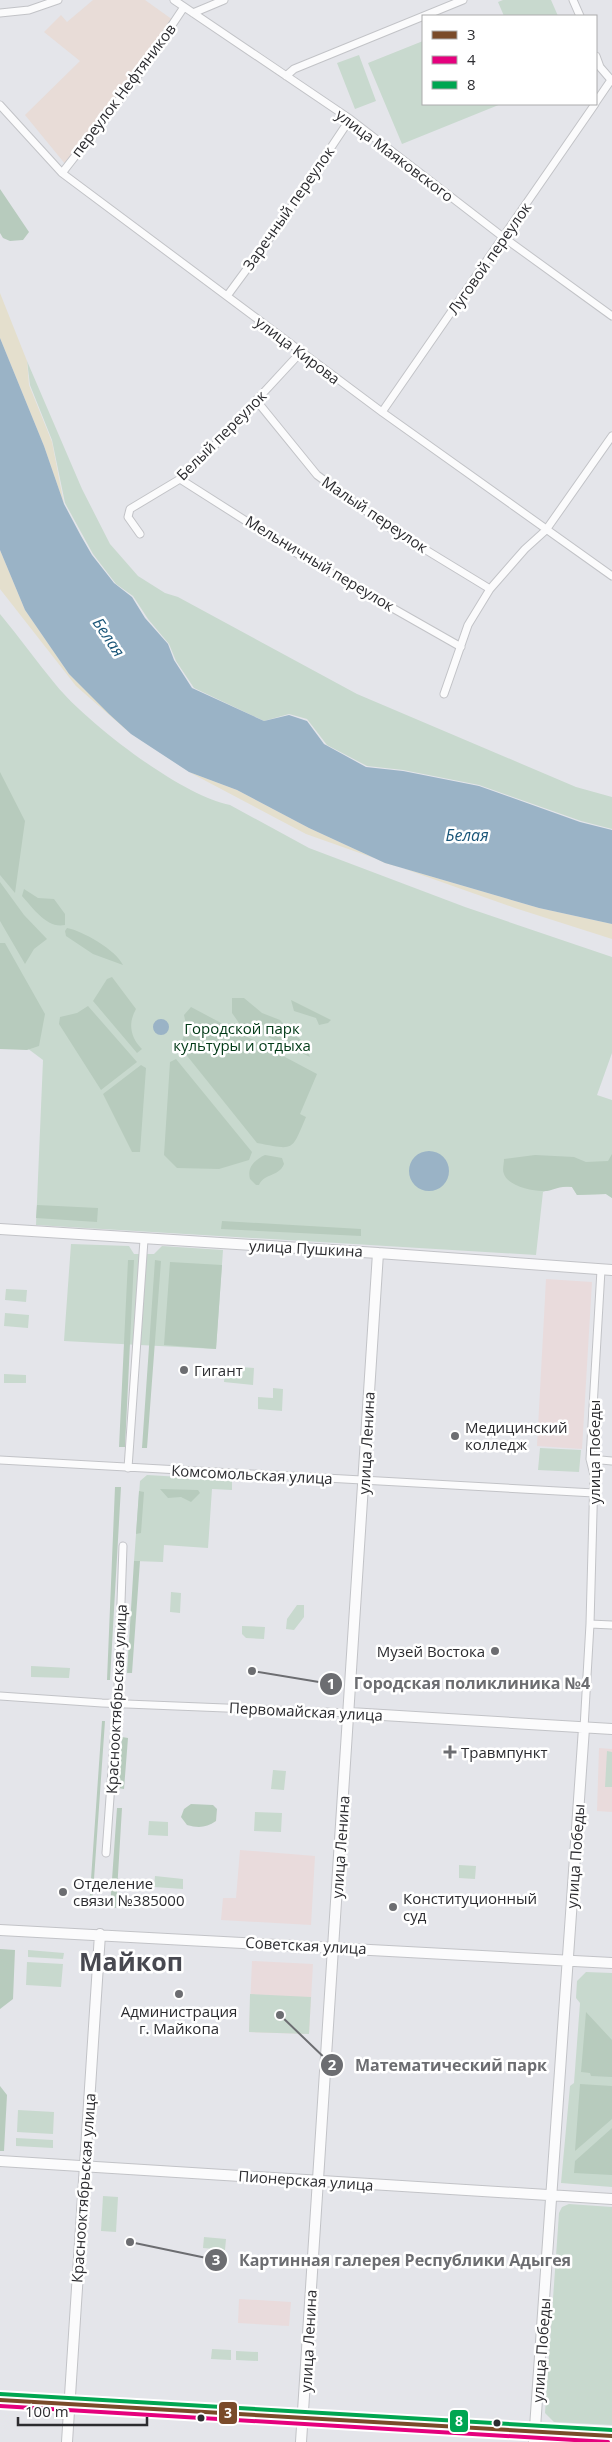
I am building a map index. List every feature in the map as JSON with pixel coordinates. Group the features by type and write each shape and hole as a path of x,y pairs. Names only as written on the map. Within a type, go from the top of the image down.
{"street":[{"path":"0,13 29,10 58,0"},
{"name":"улица Маяковского","path":"174,0 350,119 503,237 612,316"},
{"name":"переулок Нефтяников","path":"193,13 224,0"},
{"path":"426,15 463,0"},
{"path":"573,0 580,15"},
{"name":"переулок Нефтяников","path":"62,173 140,73 184,7"},
{"path":"286,76 294,69 422,17"},
{"path":"597,58 600,66 612,80"},
{"name":"Луговой переулок","path":"597,100 612,80"},
{"name":"улица Кирова","path":"0,105 62,173 382,412 612,576"},
{"name":"Луговой переулок","path":"382,412 594,105"},
{"name":"Заречный переулок","path":"227,296 280,224 350,119"},
{"name":"Белый переулок","path":"140,534 128,518 129,511 180,479 301,352"},
{"name":"Малый переулок","path":"256,400 317,475 385,525 490,589"},
{"path":"444,694 468,625 490,589 546,530 612,436"},
{"name":"Мельничный переулок","path":"180,479 301,556 461,647"},
{"name":"улица Пушкина","path":"0,1229 144,1244 378,1252 607,1270"},
{"path":"128,1468 144,1244"},
{"name":"улица Ленина","path":"301,2442 350,1713 378,1252"},
{"name":"улица Победы","path":"535,2437 590,1624 594,1475 590,1459 607,1270"},
{"path":"590,1459 612,1461"},
{"name":"Комсомольская улица","path":"0,1460 594,1494"},
{"name":"Краснооктябрьская улица","path":"106,1853 117,1703 123,1546"},
{"path":"590,1624 612,1625"},
{"name":"Первомайская улица","path":"0,1696 350,1713 612,1729"},
{"name":"Советская улица","path":"0,1930 333,1946 612,1963"},
{"name":"Краснооктябрьская улица","path":"66,2442 100,1934"},
{"name":"Пионерская улица","path":"0,2161 612,2199"},
{"path":"0,2400 303,2418 535,2437 612,2436"}],"shaded area":[{"path":"93,0 145,0 173,20 66,165 25,115 80,61 44,32 61,15 67,22"},
{"path":"546,1279 592,1282 582,1449 537,1446"},
{"path":"599,1748 612,1749 612,1812 597,1811"},
{"path":"240,1850 315,1856 311,1925 221,1920 223,1898 236,1898"},
{"path":"252,1961 313,1964 309,2034 249,2032"},
{"path":"239,2299 291,2302 289,2326 238,2323"}],"green space":[{"path":"503,0 551,0 558,15 504,15 498,2"},
{"path":"422,41 422,105 499,105 402,144 368,63"},
{"path":"359,55 376,101 355,109 337,63"},
{"path":"0,189 29,232 23,240 10,241 3,238 0,233"},
{"path":"27,361 82,489 110,544 138,576 165,593 178,597 357,694 576,787 612,797 612,829 581,821 479,785 403,770 367,766 327,745 307,719 289,714 264,721 194,688 176,661 169,644 148,619 133,596 116,584 93,554 65,503 52,440 30,385"},
{"name":"Городской парк культуры и отдыха","path":"0,614 56,685 90,719 137,756 187,788 210,799 230,805 309,848 465,907 612,957 612,1053 597,1095 612,1100 612,1198 606,1194 577,1195 572,1187 560,1186 543,1192 536,1255 36,1225 43,1060 27,1048 0,1047"},
{"path":"0,772 25,821 15,893 0,875"},
{"path":"0,882 24,915 47,939 34,949 25,964 0,921"},
{"path":"24,889 38,898 54,899 65,914 65,925 52,924 46,921 22,896"},
{"path":"67,928 82,933 106,947 114,953 123,965 93,954 66,936 65,931"},
{"path":"0,943 5,943 45,1014 39,1046 27,1050 0,1049"},
{"path":"112,977 136,1009 131,1025 135,1040 142,1049 137,1053 93,1001 107,979"},
{"path":"232,998 244,998 262,1013 280,1020 293,1034 304,1042 310,1057 239,1023 232,1013"},
{"path":"291,1000 331,1020 328,1023 319,1025 316,1018 294,1011"},
{"path":"88,1006 137,1062 101,1090 59,1024 60,1017 77,1013"},
{"path":"191,1007 317,1074 300,1114 306,1117 297,1137 290,1146 279,1147 257,1143 188,1057 180,1045 187,1029 184,1015"},
{"path":"176,1059 252,1152 249,1160 219,1169 177,1168 164,1155 170,1062"},
{"path":"141,1065 146,1068 140,1152 132,1152 103,1094"},
{"path":"612,1154 612,1198 606,1194 577,1195 572,1187 562,1187 546,1191 526,1189 514,1184 506,1178 503,1172 504,1159 535,1155 574,1157 586,1162 608,1161"},
{"path":"265,1155 282,1158 284,1164 279,1171 264,1178 259,1185 256,1185 250,1179 250,1171 255,1162"},
{"path":"37,1205 98,1208 97,1222 36,1218"},
{"path":"222,1221 361,1229 361,1236 221,1229"},
{"path":"71,1244 129,1246 134,1254 154,1254 162,1246 223,1250 216,1349 64,1341"},
{"path":"128,1260 134,1260 125,1447 119,1447"},
{"path":"155,1260 161,1261 147,1448 142,1448"},
{"path":"170,1262 222,1265 216,1349 164,1345"},
{"path":"6,1289 27,1290 26,1302 5,1300"},
{"path":"5,1313 29,1315 28,1328 4,1326"},
{"path":"225,1366 254,1368 253,1385 224,1382"},
{"path":"4,1374 26,1375 26,1383 4,1383"},
{"path":"273,1388 283,1389 282,1411 258,1409 258,1397 273,1398"},
{"path":"540,1448 581,1450 579,1472 538,1470"},
{"path":"147,1475 232,1480 232,1490 212,1489 208,1548 164,1545 163,1562 134,1561 140,1481"},
{"path":"115,1487 121,1487 110,1680 107,1680"},
{"path":"160,1489 198,1490 200,1493 191,1502 181,1497 168,1498"},
{"path":"139,1491 144,1492 141,1533 136,1534"},
{"path":"134,1561 140,1561 132,1673 127,1673"},
{"path":"171,1592 181,1593 180,1613 170,1612"},
{"path":"297,1605 304,1605 304,1617 294,1630 286,1629 287,1619"},
{"path":"242,1626 265,1627 264,1639 246,1638 242,1634"},
{"path":"31,1666 70,1668 69,1678 31,1677"},
{"path":"102,1721 105,1721 92,1908 89,1908"},
{"path":"122,1737 128,1738 124,1789 118,1788"},
{"path":"607,1751 612,1752 612,1787 605,1787"},
{"path":"273,1770 286,1771 284,1790 271,1789"},
{"path":"191,1804 213,1805 217,1809 216,1821 202,1827 187,1825 181,1817 184,1809"},
{"path":"117,1808 122,1808 116,1908 110,1908"},
{"path":"255,1812 282,1813 281,1832 254,1831"},
{"path":"149,1821 168,1822 168,1836 148,1835"},
{"path":"459,1865 476,1866 475,1879 459,1878"},
{"path":"155,1876 183,1879 183,1889 154,1887"},
{"path":"0,1949 15,1950 13,1999 0,2009"},
{"path":"28,1950 64,1953 63,1959 28,1957"},
{"path":"27,1962 63,1964 61,1987 26,1985"},
{"path":"586,1972 612,1973 612,2187 561,2183 570,2086 574,2083 580,2003 576,1998 577,1981"},
{"path":"250,1994 311,1997 309,2034 249,2032"},
{"path":"586,2012 612,2040 612,2077 591,2076 590,2073 581,2072"},
{"path":"580,2084 612,2086 612,2119 575,2151"},
{"path":"0,2086 7,2095 4,2151 0,2151"},
{"path":"18,2110 54,2112 53,2134 17,2132"},
{"path":"612,2128 612,2175 574,2173 575,2161"},
{"path":"16,2138 53,2140 53,2148 16,2146"},
{"path":"103,2196 118,2197 116,2232 101,2231"},
{"path":"569,2204 612,2207 612,2425 554,2422 545,2413 559,2213 562,2207"},
{"path":"204,2237 226,2239 225,2250 203,2248"},
{"path":"212,2349 231,2350 231,2360 211,2359"},
{"path":"236,2351 258,2352 258,2361 236,2360"}],"sand":[{"path":"0,293 27,361 29,385 52,442 64,504 44,446 0,338"},
{"path":"0,550 25,610 69,674 131,734 76,686 0,589"},
{"path":"189,772 237,790 309,828 375,858 306,834"},
{"path":"375,858 402,868 385,863"},
{"path":"402,868 539,908 612,924 612,939 518,909"}],"water":[{"name":"Белая","path":"0,338 44,446 64,504 81,536 92,555 114,583 132,597 145,618 168,644 174,660 192,688 264,721 289,715 307,721 324,744 366,767 403,771 479,786 580,822 612,830 612,924 539,908 385,863 309,828 237,790 189,772 131,734 109,714 69,674 25,610 0,550"},
{"path":"158,1019 164,1019 169,1024 167,1033 158,1035 153,1030 153,1024"},
{"path":"429,1151 443,1157 449,1171 443,1185 429,1191 415,1185 409,1171 415,1157"}],"transit line":[{"name":"8","path":"0,2394 612,2430"},
{"name":"3","path":"0,2400 612,2436"},
{"name":"4","path":"0,2406 608,2442"}],"place":[{"name":"Гигант","path":"184,1370"},
{"name":"Медицинский колледж","path":"455,1436"},
{"name":"Музей Востока","path":"495,1651"},
{"name":"Городская поликлиника №4","path":"252,1671"},
{"name":"Травмпункт","path":"450,1752"},
{"name":"Отделение связи №385000","path":"63,1892"},
{"name":"Конституционный суд","path":"393,1907"},
{"name":"Администрация г. Майкопа","path":"179,1994"},
{"name":"Математический парк","path":"280,2015"},
{"name":"Картинная галерея Республики Адыгея","path":"130,2242"}],"district":[{"name":"Майкоп","path":"131,1961"}]}
